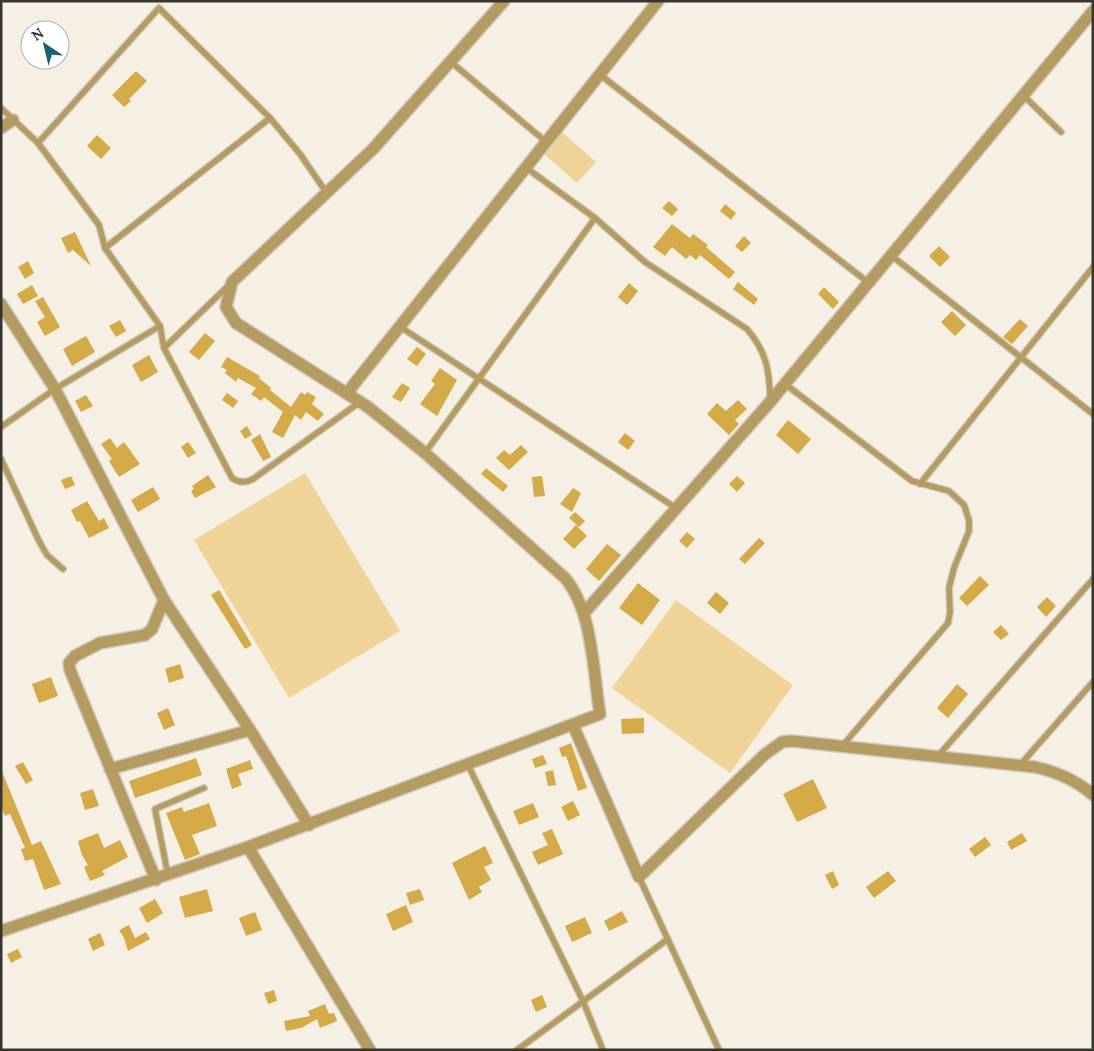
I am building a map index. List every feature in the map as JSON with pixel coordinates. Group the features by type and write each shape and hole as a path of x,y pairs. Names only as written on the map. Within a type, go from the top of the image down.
{"street":[{"path":"1,931 168,876 309,825 600,714 584,613 573,587 566,578 425,453 360,402 236,323 226,307 232,282 373,148 504,1"},
{"path":"346,393 658,1"},
{"path":"584,613 770,402 1093,11"},
{"path":"1,128 12,120"},
{"path":"1,304 55,389 164,600 250,730 309,825"},
{"path":"156,880 69,663 75,656 100,644 145,635 152,629 164,600"},
{"path":"573,725 639,877 774,746 782,742 843,745 1020,765 1054,771 1073,780 1093,796"},
{"path":"110,769 250,730"},
{"path":"248,847 370,1050"}],"lane":[{"path":"38,143 159,8 270,118 300,154 326,192"},
{"path":"451,62 545,141"},
{"path":"599,74 869,283"},
{"path":"1024,96 1061,132"},
{"path":"1,108 38,143 99,225 105,248 160,326 164,348 232,478 238,482 248,482 360,402"},
{"path":"105,248 270,118"},
{"path":"526,167 595,218 645,262 747,328 758,342 766,357 770,376 770,402"},
{"path":"425,453 595,218"},
{"path":"892,256 1093,414"},
{"path":"920,484 1093,267"},
{"path":"164,348 232,282"},
{"path":"1,427 55,389 160,326"},
{"path":"400,326 676,508"},
{"path":"785,384 912,481 954,493 964,505 969,520 967,538 954,568 949,588 950,612 948,623 843,745"},
{"path":"1,459 39,541 47,554 63,569"},
{"path":"938,756 1093,579"},
{"path":"1020,765 1093,682"},
{"path":"468,765 583,1001 603,1050"},
{"path":"168,876 154,809 204,788"},
{"path":"639,877 719,1050"},
{"path":"517,1050 668,939"}],"shaded area":[{"path":"562,132 596,162 577,183 543,153"},
{"path":"305,473 400,631 289,698 194,540"},
{"path":"676,600 793,685 730,773 612,688"}],"building":[{"path":"136,71 147,81 129,99 131,101 124,107 112,95"},
{"path":"97,135 111,148 101,159 87,146"},
{"path":"669,201 678,209 672,216 662,208"},
{"path":"725,204 736,213 731,220 720,211"},
{"path":"672,224 690,238 693,234 708,245 706,247 735,272 729,279 700,255 696,260 690,255 686,259 672,247 665,256 653,247"},
{"path":"75,232 91,266 73,250 68,253 61,238"},
{"path":"744,236 751,243 742,252 735,246"},
{"path":"939,246 950,257 940,267 929,256"},
{"path":"28,261 34,273 25,279 18,267"},
{"path":"738,282 758,299 754,305 733,289"},
{"path":"629,283 638,291 627,305 618,297"},
{"path":"32,285 38,296 23,304 17,294"},
{"path":"824,287 839,302 833,309 818,294"},
{"path":"43,297 60,327 45,336 37,322 45,317 35,301"},
{"path":"952,311 966,325 955,336 941,322"},
{"path":"1020,319 1028,326 1012,344 1003,337"},
{"path":"120,320 126,331 116,337 109,326"},
{"path":"205,333 215,341 199,360 189,352"},
{"path":"86,336 95,352 72,366 63,349"},
{"path":"417,347 426,354 417,366 407,359"},
{"path":"149,355 158,372 141,382 132,365"},
{"path":"227,357 260,376 259,378 271,388 270,390 291,407 301,392 305,395 307,392 316,397 312,404 324,414 318,421 306,412 301,420 295,415 283,438 272,432 283,412 264,397 261,401 251,394 256,388 238,378 236,382 225,373 227,370 221,367"},
{"path":"440,368 457,380 437,416 420,404 435,384 431,381"},
{"path":"402,383 410,388 401,402 392,397"},
{"path":"227,393 238,401 233,408 222,400"},
{"path":"86,395 93,406 81,412 75,401"},
{"path":"738,400 747,409 735,420 739,424 729,435 707,414 717,403 726,411"},
{"path":"788,420 811,439 798,454 776,435"},
{"path":"247,426 252,435 245,439 240,431"},
{"path":"625,433 635,441 628,450 618,442"},
{"path":"260,434 271,457 263,461 251,440"},
{"path":"110,438 117,448 124,442 140,464 119,477 109,461 112,459 101,444"},
{"path":"188,442 196,453 188,458 181,447"},
{"path":"521,445 528,452 509,470 496,458 504,450 510,455"},
{"path":"486,468 508,486 503,492 481,474"},
{"path":"208,475 216,487 195,498 191,491 194,489 192,486"},
{"path":"71,476 75,485 65,489 61,480"},
{"path":"542,476 545,496 534,497 532,477"},
{"path":"737,476 745,483 737,492 729,484"},
{"path":"153,487 160,499 138,512 131,500"},
{"path":"573,488 581,493 572,512 560,504"},
{"path":"87,501 99,521 104,518 109,528 89,538 80,521 77,522 71,510"},
{"path":"575,512 585,521 579,527 569,518"},
{"path":"576,525 587,536 574,549 563,539"},
{"path":"687,532 695,539 687,548 679,541"},
{"path":"759,538 765,543 745,564 739,559"},
{"path":"607,544 621,555 599,581 586,569"},
{"path":"980,576 989,585 967,606 959,598"},
{"path":"638,583 660,600 642,625 619,608"},
{"path":"219,590 252,645 245,649 211,595"},
{"path":"716,592 729,603 720,614 707,603"},
{"path":"1047,597 1056,606 1046,617 1037,607"},
{"path":"1001,625 1009,634 1001,640 993,632"},
{"path":"180,664 184,678 169,683 165,669"},
{"path":"51,677 58,696 39,703 32,684"},
{"path":"957,684 968,694 948,718 937,708"},
{"path":"168,708 175,725 164,730 157,713"},
{"path":"644,718 644,733 622,734 621,719"},
{"path":"571,743 587,788 578,791 566,756 562,757 559,748"},
{"path":"543,755 547,764 535,768 532,759"},
{"path":"196,758 202,775 135,798 129,781"},
{"path":"250,760 253,769 238,774 242,785 232,789 226,769"},
{"path":"23,762 33,780 26,784 15,766"},
{"path":"1,769 32,845 41,841 61,884 44,890 33,859 25,861 21,849 25,848 10,814 5,816 1,807"},
{"path":"553,770 556,785 548,786 545,772"},
{"path":"813,779 827,808 797,822 783,794"},
{"path":"93,789 99,806 85,810 80,793"},
{"path":"573,801 580,815 568,821 561,807"},
{"path":"209,803 217,826 192,835 200,854 185,860 166,813 182,807 184,812"},
{"path":"533,803 539,817 519,825 513,811"},
{"path":"552,829 563,854 538,865 532,852 548,845 542,833"},
{"path":"98,833 104,848 120,840 128,857 102,871 105,875 90,881 84,867 88,865 82,855 78,841"},
{"path":"1022,833 1027,841 1011,850 1007,842"},
{"path":"985,837 991,845 975,857 969,849"},
{"path":"485,846 493,863 484,867 491,880 479,887 482,892 469,900 452,863"},
{"path":"833,871 839,885 832,889 825,875"},
{"path":"888,871 896,881 874,898 866,887"},
{"path":"207,889 213,911 185,918 179,897"},
{"path":"420,889 424,900 410,905 406,893"},
{"path":"155,899 163,913 147,923 139,908"},
{"path":"406,905 413,922 393,931 386,914"},
{"path":"622,911 628,922 609,931 604,921"},
{"path":"255,912 262,930 246,936 239,918"},
{"path":"585,917 592,933 572,942 565,926"},
{"path":"129,925 135,938 146,932 150,939 128,951 119,930"},
{"path":"100,933 105,945 93,951 88,939"},
{"path":"18,949 22,957 11,963 7,954"},
{"path":"274,990 277,1001 268,1004 264,993"},
{"path":"542,995 547,1007 536,1012 531,1000"},
{"path":"325,1004 329,1014 334,1013 337,1021 320,1028 317,1019 301,1028 286,1031 284,1021 310,1016 308,1011"}]}
